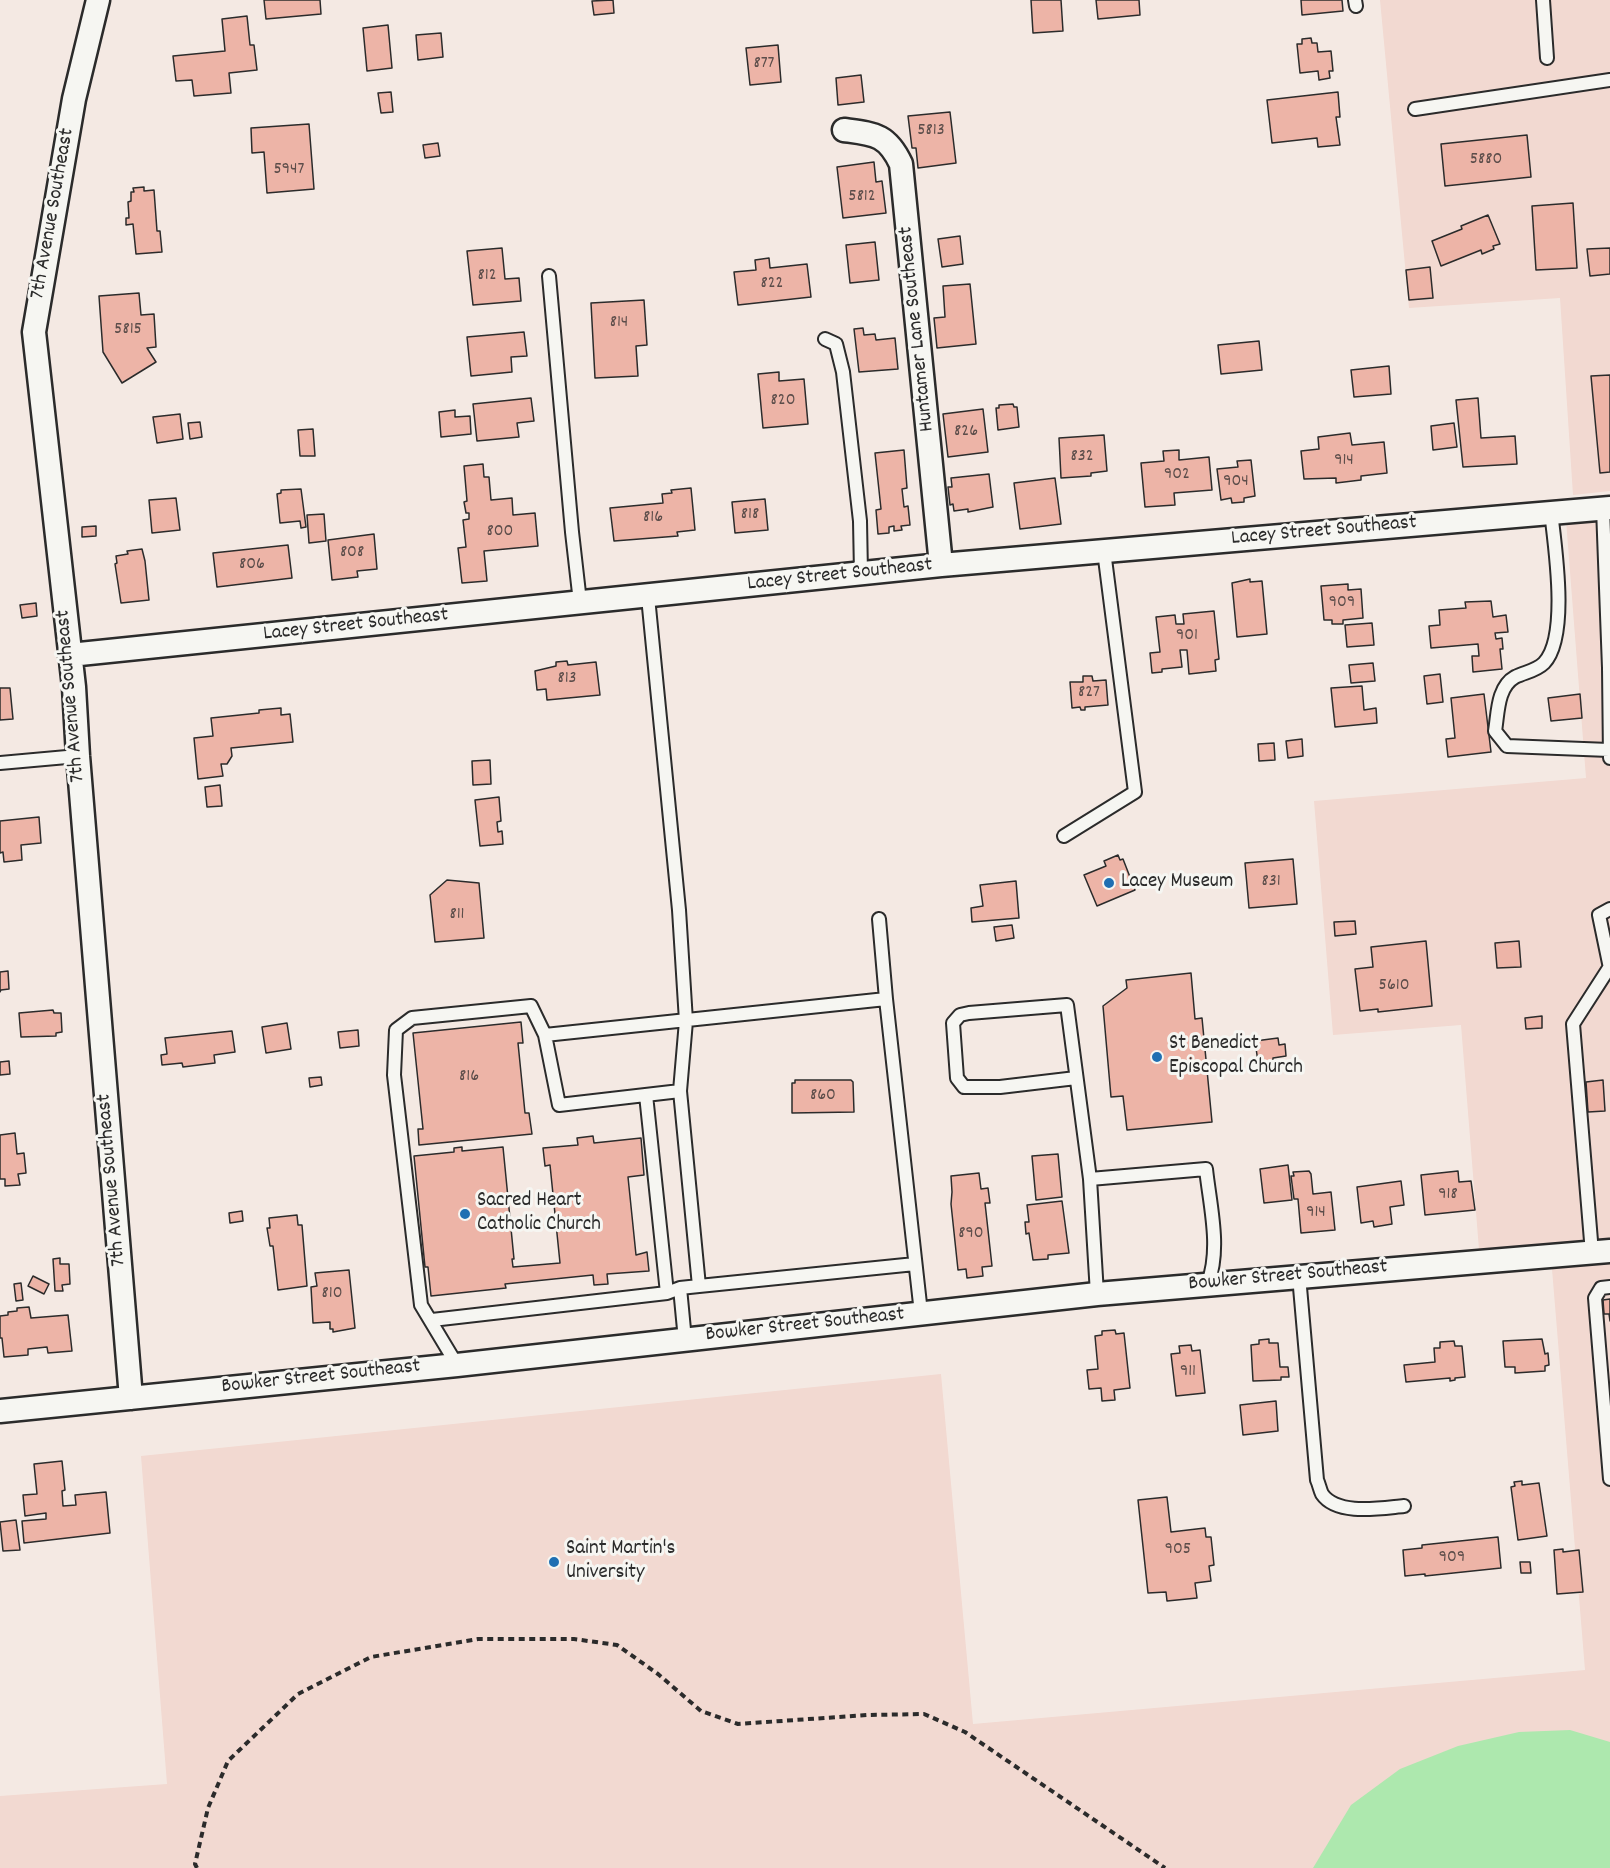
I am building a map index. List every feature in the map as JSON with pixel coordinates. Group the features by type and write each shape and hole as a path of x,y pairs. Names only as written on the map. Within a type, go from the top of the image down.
{"street":[{"name":"7th Avenue Southeast","path":"98,0 74,99 33,332 70,655 131,1398"},
{"name":"Huntamer Lane Southeast","path":"844,130 877,135 893,148 901,164 941,565"},
{"name":"Lacey Street Southeast","path":"70,655 941,565 1606,508"},
{"name":"Bowker Street Southeast","path":"0,1411 457,1365 1097,1294 1601,1252"}],"lane":[{"path":"1543,0 1547,58"},
{"path":"1415,109 1610,80"},
{"path":"549,276 580,602"},
{"path":"825,339 836,344 843,372 860,521 861,573"},
{"path":"1551,512 1558,583 1556,637 1545,662 1533,671 1514,678 1501,694 1495,732 1507,746 1609,754 1606,508"},
{"path":"1064,836 1136,792 1104,551"},
{"path":"648,597 679,910 686,1021 680,1090 699,1286"},
{"path":"0,763 78,756"},
{"path":"1601,1252 1573,1024 1610,968 1599,915 1610,909"},
{"path":"879,918 921,1313"},
{"path":"545,1035 886,999"},
{"path":"1076,1078 1000,1087 964,1087 957,1078 953,1023 960,1015 969,1013 1067,1005 1089,1179 1097,1294"},
{"path":"457,1365 421,1305 394,1075 396,1030 412,1018 531,1006 545,1035 559,1105 680,1090"},
{"path":"646,1095 667,1293"},
{"path":"1089,1179 1206,1168 1214,1249 1214,1267 1208,1283"},
{"path":"432,1320 667,1293 680,1288 915,1264"},
{"path":"1299,1276 1317,1480 1323,1495 1338,1506 1359,1509 1404,1506"},
{"path":"1610,1287 1601,1288 1594,1298 1610,1479"},
{"path":"680,1288 685,1340"}],"path":[{"path":"197,1868 195,1864 208,1808 228,1761 298,1694 370,1658 478,1639 564,1639 617,1645 658,1674 701,1711 738,1724 867,1715 924,1714 965,1732 1165,1868"}],"shaded area":[{"path":"1380,0 1610,0 1610,491 1573,495 1560,298 1409,308"},
{"name":"Saint Martin's University","path":"1610,517 1610,1868 0,1868 0,1796 167,1784 141,1456 941,1374 973,1724 1585,1670 1551,1257 1480,1262 1461,1025 1333,1035 1314,801 1586,778 1566,520"}],"green space":[{"path":"1570,1730 1610,1742 1610,1868 1313,1868 1351,1805 1400,1769 1458,1746 1519,1732"}],"building":[{"path":"264,0 320,0 321,14 266,19"},
{"path":"613,0 614,13 594,15 592,1"},
{"path":"1031,0 1061,0 1063,31 1033,33"},
{"path":"1096,0 1139,0 1140,15 1098,19"},
{"path":"1301,0 1342,0 1343,11 1302,15"},
{"path":"247,16 250,45 254,45 257,70 229,73 231,93 194,96 192,80 176,81 173,56 225,51 222,19"},
{"path":"388,25 392,68 367,71 363,28"},
{"path":"441,33 443,57 418,60 416,35"},
{"path":"1311,38 1312,43 1317,43 1318,52 1331,51 1333,71 1329,71 1330,78 1319,80 1318,71 1300,73 1297,44 1302,44 1302,39"},
{"path":"778,45 781,82 750,85 746,48"},
{"path":"861,75 864,102 838,105 836,78"},
{"path":"391,92 393,112 381,113 378,93"},
{"path":"1338,92 1340,117 1336,117 1340,145 1318,147 1317,138 1272,143 1267,100"},
{"path":"950,112 956,163 918,168 916,148 912,148 908,116"},
{"path":"309,124 314,189 267,193 264,152 252,153 251,128"},
{"path":"1527,135 1531,177 1445,186 1441,144"},
{"path":"438,143 440,156 425,158 423,145"},
{"path":"874,162 876,182 882,181 886,213 843,218 837,167"},
{"path":"144,187 144,191 154,190 157,231 160,231 162,252 136,254 133,224 126,225 126,218 129,218 128,202 131,201 133,188"},
{"path":"1573,203 1577,268 1536,270 1532,206"},
{"path":"1488,215 1500,244 1482,254 1481,250 1441,266 1432,241"},
{"path":"960,236 963,264 942,267 938,239"},
{"path":"875,242 879,280 850,283 846,245"},
{"path":"502,248 505,279 519,278 521,301 473,305 467,251"},
{"path":"1610,248 1610,274 1590,276 1587,249"},
{"path":"769,258 770,268 807,264 811,297 738,305 734,272 756,270 755,260"},
{"path":"1430,267 1433,298 1409,300 1406,270"},
{"path":"970,284 976,344 937,348 934,318 945,317 943,286"},
{"path":"139,293 141,315 154,314 156,347 147,348 156,362 122,383 103,352 99,296"},
{"path":"644,300 647,345 636,346 638,376 595,378 591,303"},
{"path":"863,328 864,335 875,334 876,340 895,338 898,369 859,372 854,329"},
{"path":"524,332 527,356 511,357 512,372 471,376 467,337"},
{"path":"1259,341 1262,370 1221,374 1218,345"},
{"path":"1389,366 1391,394 1354,397 1351,370"},
{"path":"779,372 779,381 804,379 808,424 763,428 758,374"},
{"path":"1610,375 1610,472 1600,473 1591,376"},
{"path":"531,398 534,421 517,423 519,437 477,441 473,404"},
{"path":"1478,398 1481,438 1515,436 1517,464 1463,467 1456,400"},
{"path":"1013,404 1017,407 1019,427 998,430 996,408 999,408 999,405"},
{"path":"983,409 988,452 948,457 943,414"},
{"path":"455,410 455,417 470,416 471,434 441,437 439,412"},
{"path":"180,414 183,439 157,443 153,417"},
{"path":"200,422 202,437 190,439 188,423"},
{"path":"1454,423 1457,447 1433,450 1431,426"},
{"path":"313,429 315,456 300,456 298,430"},
{"path":"1350,433 1352,445 1384,442 1387,473 1361,476 1361,480 1336,483 1336,478 1304,479 1301,451 1319,449 1318,437"},
{"path":"1104,435 1107,471 1091,473 1091,476 1061,478 1059,438"},
{"path":"904,450 907,488 902,489 904,507 908,506 910,525 901,526 902,530 894,531 894,526 889,527 889,533 878,534 876,510 881,509 875,453"},
{"path":"1179,450 1179,460 1209,457 1212,490 1174,493 1175,505 1145,507 1141,463 1164,461 1163,451"},
{"path":"1251,460 1255,496 1244,498 1244,502 1232,503 1231,498 1221,500 1217,469 1238,467 1237,461"},
{"path":"483,464 484,477 489,477 491,500 512,498 513,515 535,513 538,546 484,551 487,581 462,583 458,548 466,547 463,520 469,519 464,502 467,501 464,466"},
{"path":"989,474 993,507 968,512 968,509 954,511 953,504 950,505 948,487 952,487 951,478"},
{"path":"1055,478 1061,524 1020,529 1014,483"},
{"path":"691,488 695,530 677,532 678,536 614,541 610,508 663,503 662,494 672,493 671,490"},
{"path":"301,489 306,527 301,528 300,521 280,523 277,494 281,493 281,490"},
{"path":"176,498 180,530 152,533 149,500"},
{"path":"765,499 768,530 735,533 732,502"},
{"path":"324,514 326,541 309,543 307,515"},
{"path":"96,526 96,536 82,537 82,527"},
{"path":"374,534 377,569 357,571 358,577 332,580 328,540"},
{"path":"288,545 292,578 217,587 213,553"},
{"path":"142,549 149,600 121,603 115,564 117,563 116,556 128,554 127,551"},
{"path":"1250,579 1250,582 1262,581 1267,634 1237,637 1232,583"},
{"path":"1348,584 1348,590 1361,589 1363,618 1343,620 1343,624 1332,624 1332,620 1324,620 1321,586"},
{"path":"1491,601 1493,617 1506,615 1508,632 1495,633 1496,639 1502,638 1503,649 1500,649 1502,669 1473,672 1472,656 1479,656 1478,644 1431,648 1429,626 1440,625 1439,610 1466,608 1465,602"},
{"path":"36,603 37,616 22,618 20,605"},
{"path":"1214,611 1219,659 1215,660 1216,671 1189,674 1187,650 1180,650 1182,667 1162,669 1162,672 1152,673 1150,653 1160,652 1156,617 1175,615 1176,624 1184,624 1183,614"},
{"path":"1372,623 1374,645 1347,647 1345,625"},
{"path":"567,661 568,665 596,662 600,695 547,700 546,689 537,690 535,671 556,666 556,662"},
{"path":"1373,663 1375,681 1351,683 1349,665"},
{"path":"1440,674 1443,702 1427,704 1424,676"},
{"path":"1083,676 1092,676 1093,681 1106,680 1108,705 1085,707 1085,710 1081,710 1080,707 1072,708 1070,682 1083,682"},
{"path":"1362,686 1364,710 1376,708 1377,723 1335,727 1331,688"},
{"path":"0,688 10,688 13,719 0,720"},
{"path":"1484,694 1491,752 1448,757 1446,739 1455,738 1451,698"},
{"path":"1580,694 1582,718 1551,721 1548,698"},
{"path":"281,708 281,715 290,714 293,742 231,748 232,756 227,764 221,764 223,776 198,779 194,738 213,736 211,718 259,713 259,710"},
{"path":"1302,739 1303,756 1288,758 1286,741"},
{"path":"1274,743 1275,760 1259,761 1258,744"},
{"path":"490,760 491,784 473,785 472,761"},
{"path":"220,785 222,806 207,807 205,787"},
{"path":"499,797 501,821 497,822 498,832 502,831 503,844 480,846 475,800"},
{"path":"39,817 41,843 21,845 22,860 4,862 3,852 0,853 0,821"},
{"name":"Lacey Museum","path":"1118,855 1120,860 1123,859 1135,890 1097,906 1084,875 1106,866 1104,861"},
{"path":"1293,859 1297,904 1249,908 1245,863"},
{"path":"447,880 479,883 484,938 435,942 430,895"},
{"path":"1016,881 1019,918 972,922 971,908 983,906 980,885"},
{"path":"1355,921 1356,934 1335,936 1334,922"},
{"path":"1012,925 1014,938 996,941 994,927"},
{"path":"1426,941 1432,1006 1378,1012 1378,1009 1360,1011 1355,969 1373,967 1371,947"},
{"path":"1519,941 1521,967 1497,968 1495,943"},
{"path":"8,971 9,989 0,992 0,972"},
{"name":"St Benedict Episcopal Church","path":"1191,973 1195,1019 1202,1018 1212,1122 1127,1130 1123,1096 1111,1097 1103,1006 1127,988 1126,980"},
{"path":"53,1010 54,1013 61,1013 62,1032 56,1033 56,1036 21,1037 19,1013"},
{"path":"1542,1016 1542,1028 1526,1029 1525,1018"},
{"path":"521,1022 523,1043 518,1043 525,1113 529,1113 532,1134 419,1145 418,1129 423,1129 413,1033"},
{"path":"287,1023 291,1049 266,1053 262,1027"},
{"path":"358,1030 359,1046 340,1048 338,1032"},
{"path":"232,1031 235,1052 214,1055 215,1063 183,1067 182,1063 162,1065 161,1055 167,1054 165,1038"},
{"path":"1278,1038 1279,1045 1285,1044 1286,1056 1273,1058 1273,1066 1259,1069 1255,1041"},
{"path":"9,1061 10,1074 0,1075 0,1062"},
{"path":"321,1077 322,1085 310,1087 309,1078"},
{"path":"795,1080 851,1080 853,1082 854,1112 792,1113 792,1083 795,1083"},
{"path":"1603,1080 1605,1111 1588,1112 1586,1082"},
{"path":"15,1133 17,1154 24,1153 26,1173 18,1174 20,1185 5,1186 5,1179 0,1179 0,1135"},
{"name":"Sacred Heart Catholic Church","path":"593,1136 594,1143 641,1138 644,1175 628,1177 636,1255 647,1252 649,1271 607,1274 608,1284 594,1285 593,1275 505,1284 506,1288 431,1296 428,1267 425,1267 414,1156 454,1152 454,1148 462,1147 462,1151 503,1147 513,1267 560,1263 550,1165 545,1166 543,1148 578,1145 577,1138"},
{"path":"1058,1154 1062,1197 1036,1200 1032,1156"},
{"path":"1288,1165 1292,1200 1264,1203 1260,1169"},
{"path":"1309,1171 1313,1194 1331,1192 1335,1230 1301,1233 1298,1199 1294,1199 1291,1176 1294,1176 1293,1172"},
{"path":"1458,1171 1459,1182 1471,1181 1475,1210 1425,1215 1421,1175"},
{"path":"979,1173 981,1189 988,1188 990,1203 985,1203 992,1266 982,1267 983,1276 967,1278 966,1269 958,1270 951,1204 951,1176"},
{"path":"1401,1181 1404,1205 1390,1207 1392,1224 1374,1227 1373,1221 1361,1223 1357,1187"},
{"path":"1062,1201 1069,1253 1048,1255 1048,1259 1033,1260 1029,1233 1026,1234 1025,1222 1029,1222 1027,1205"},
{"path":"242,1211 243,1221 230,1223 229,1213"},
{"path":"297,1215 298,1225 302,1225 307,1286 278,1290 273,1246 270,1246 267,1228 270,1228 269,1218"},
{"path":"60,1258 60,1264 69,1264 70,1284 62,1285 63,1291 55,1291 53,1259"},
{"path":"349,1270 355,1328 333,1332 333,1329 330,1329 330,1322 313,1323 311,1287 317,1286 315,1273"},
{"path":"33,1276 49,1284 44,1294 28,1286"},
{"path":"21,1283 23,1300 16,1301 14,1284"},
{"path":"1610,1299 1610,1321 1609,1314 1604,1314 1603,1300"},
{"path":"29,1307 31,1318 68,1315 72,1351 48,1353 47,1347 28,1349 28,1355 4,1357 2,1338 0,1338 0,1316 17,1311 17,1308"},
{"path":"1115,1330 1116,1334 1124,1333 1130,1388 1114,1390 1115,1400 1102,1401 1101,1388 1089,1389 1087,1370 1098,1369 1095,1336 1102,1335 1102,1331"},
{"path":"1269,1339 1269,1343 1278,1343 1280,1367 1288,1367 1289,1377 1281,1377 1281,1380 1253,1381 1251,1345 1259,1344 1259,1340"},
{"path":"1542,1339 1545,1354 1548,1353 1549,1365 1545,1366 1545,1371 1515,1373 1515,1367 1505,1367 1503,1341"},
{"path":"1454,1341 1455,1346 1462,1346 1465,1377 1450,1381 1450,1378 1406,1382 1404,1365 1435,1362 1434,1348 1440,1348 1440,1342"},
{"path":"1191,1345 1192,1351 1200,1350 1205,1393 1176,1396 1171,1354 1180,1353 1179,1346"},
{"path":"1276,1401 1278,1431 1243,1435 1240,1405"},
{"path":"62,1461 65,1490 62,1491 63,1506 76,1505 75,1495 106,1492 110,1533 24,1543 22,1521 46,1519 46,1513 25,1516 23,1495 37,1494 34,1464"},
{"path":"1522,1481 1522,1485 1539,1483 1547,1536 1518,1540 1511,1487 1515,1486 1514,1482"},
{"path":"1167,1497 1171,1532 1205,1528 1206,1537 1211,1537 1214,1565 1209,1566 1211,1581 1195,1583 1197,1598 1167,1601 1166,1592 1148,1593 1138,1500"},
{"path":"16,1520 20,1550 3,1551 0,1522"},
{"path":"1498,1537 1501,1568 1405,1576 1403,1550 1422,1548 1422,1545"},
{"path":"1563,1549 1563,1552 1579,1550 1583,1592 1557,1594 1554,1550"},
{"path":"1520,1562 1530,1562 1531,1573 1521,1573"}],"place":[{"name":"Lacey Museum","path":"1109,883"},
{"name":"St Benedict Episcopal Church","path":"1157,1057"},
{"name":"Sacred Heart Catholic Church","path":"465,1214"},
{"name":"Saint Martin's University","path":"554,1562"}]}
